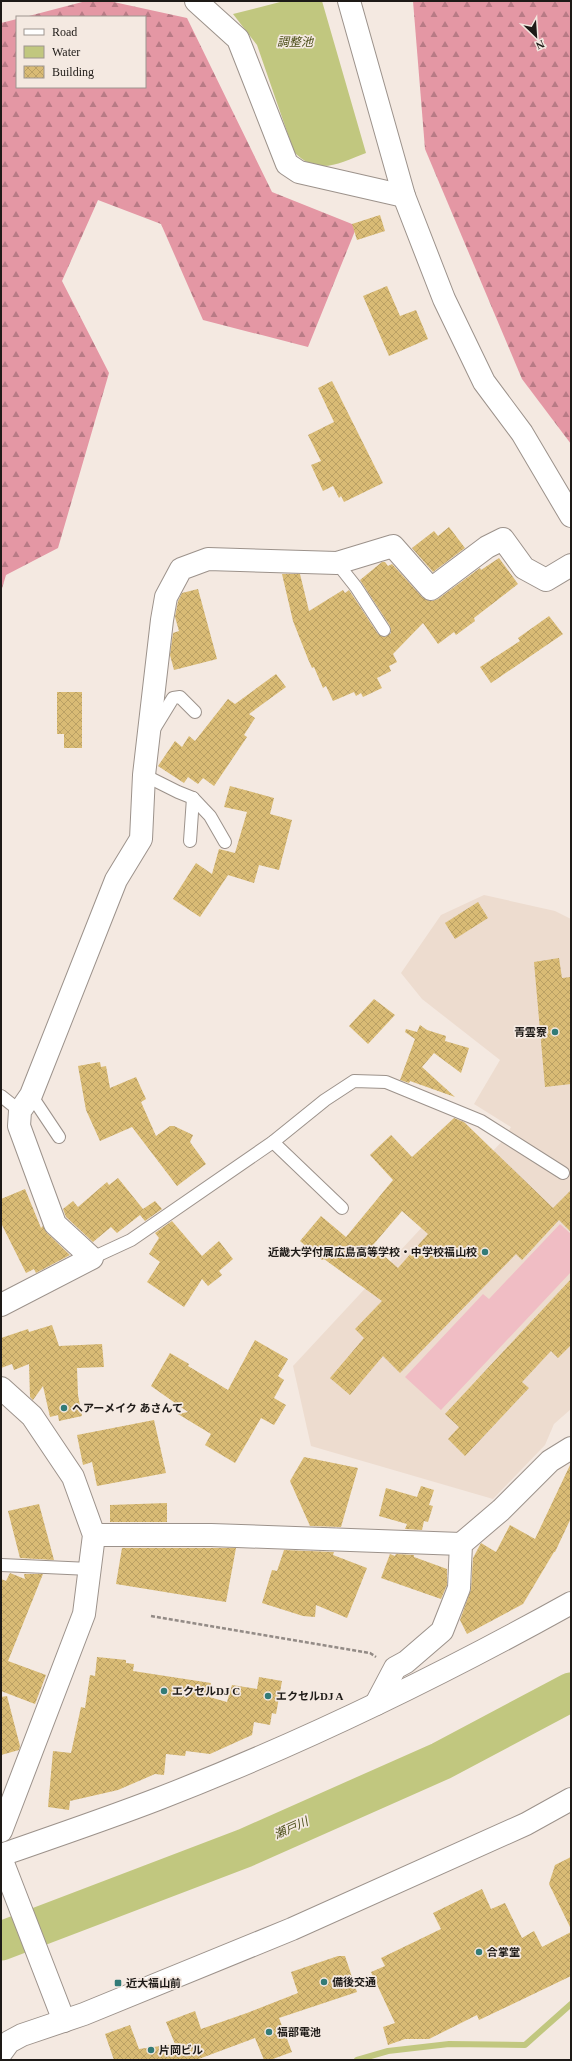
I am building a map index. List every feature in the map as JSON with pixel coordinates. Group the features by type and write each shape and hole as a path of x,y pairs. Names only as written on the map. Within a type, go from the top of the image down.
{"street":[{"path":"196,1 238,39 287,164 299,172 404,196"},
{"path":"349,1 404,196 444,299 484,382 522,432 571,516"},
{"path":"1,1305 92,1258 55,1224 19,1126 25,1103 113,887 141,839 147,740 162,620 166,597 181,569 208,559 337,563 393,546 431,589 487,547 504,539 524,568 546,580 571,565"},
{"path":"1,1388 32,1416 73,1477 94,1535 84,1614 1,1831"},
{"path":"94,1535 211,1535 461,1544 501,1510 550,1461 571,1448"},
{"path":"376,1704 395,1668 406,1662 442,1631 460,1588 461,1544"},
{"path":"64,2021 2,1859 158,1799 255,1759 376,1704 480,1653 571,1603"},
{"path":"2,2049 9,2042 22,2035 64,2021 292,1929 526,1824 571,1799"}],"lane":[{"path":"337,563 356,587 384,630"},
{"path":"147,740 173,698 180,697 195,712"},
{"path":"144,775 178,792 194,798 210,816 225,842"},
{"path":"190,842 194,798"},
{"path":"92,1258 131,1240 273,1142 325,1100 354,1081 386,1082 481,1121 563,1173"},
{"path":"1,1096 25,1103 60,1137"},
{"path":"273,1142 342,1208"},
{"path":"1,1565 90,1569"}],"path":[{"path":"151,1616 370,1653 395,1668"}],"shaded area":[{"name":"近畿大学付属広島高等学校・中学校福山校","path":"484,895 555,911 571,919 571,1409 554,1424 545,1445 493,1499 311,1446 293,1366 505,1138 511,1127 474,1104 500,1060 422,999 401,973 441,915"},
{"path":"560,1224 571,1234 571,1272 441,1410 405,1377 483,1294 489,1299"}],"green space":[{"path":"86,1 109,1 187,18 272,192 357,226 308,347 203,320 161,224 98,200 62,281 109,373 58,548 6,575 1,592 1,23 16,19 16,88 146,88 146,16 29,16"},
{"path":"413,1 571,1 571,444 522,379 425,149"}],"water":[{"name":"調整池","path":"284,1 322,1 366,153 338,164 320,166 303,160 294,152 257,45 233,14"}],"building":[{"path":"380,215 385,231 357,240 352,224"},
{"path":"387,286 400,316 416,310 428,339 389,356 363,296"},
{"path":"332,381 383,483 344,502 341,496 339,498 333,486 323,491 311,465 321,461 308,435 334,422 318,388"},
{"path":"449,527 465,548 433,572 412,548 434,531 438,536"},
{"path":"499,558 518,584 474,618 475,621 456,635 454,632 438,644 423,623 393,654 397,662 389,666 391,671 377,678 382,688 363,697 361,693 356,696 354,692 333,701 326,686 323,688 314,667 312,668 308,659 293,621 282,574 300,574 309,611 343,590 345,593 349,590 378,634 385,637 391,633 390,626 360,580 382,562 385,562 388,566 392,564 422,597 432,601 438,599 480,568 481,570"},
{"path":"198,589 217,659 174,670 170,655 173,633 179,631 175,617 178,601 182,593"},
{"path":"549,616 563,634 491,683 480,667 520,641 518,638"},
{"path":"276,674 286,687 249,714 255,718 244,735 247,737 214,786 203,778 198,784 188,777 184,783 158,766 175,741 182,747 189,736 195,741 228,699 235,704"},
{"path":"57,692 82,692 82,748 64,748 64,734 57,734"},
{"path":"230,786 274,798 270,814 292,820 279,870 259,865 254,883 228,875 200,917 173,899 196,863 212,874 219,849 235,853 247,812 224,807"},
{"path":"478,902 488,918 455,939 445,923"},
{"name":"青雲寮","path":"559,958 562,978 571,977 571,1084 545,1087 534,962"},
{"path":"374,999 395,1015 368,1044 349,1026"},
{"path":"420,1025 427,1030 446,1036 445,1041 469,1048 461,1073 434,1053 422,1067 455,1097 410,1081 409,1083 400,1080 415,1039 405,1032 406,1029 417,1032"},
{"path":"100,1062 101,1067 106,1066 110,1088 136,1077 146,1099 141,1102 156,1136 170,1126 174,1126 193,1135 190,1142 206,1164 177,1186 132,1127 100,1141 86,1110 78,1066"},
{"path":"454,1118 464,1122 553,1208 571,1190 571,1232 559,1220 522,1260 516,1254 400,1373 383,1356 350,1395 330,1378 364,1338 355,1329 382,1301 324,1259 322,1260 300,1241 321,1216 346,1237 393,1180 370,1155 391,1135 412,1157","holes":["402,1211 428,1234 398,1268 373,1245"]},
{"path":"118,1178 143,1209 155,1201 162,1209 145,1221 140,1215 117,1233 111,1227 93,1242 66,1217 63,1209 73,1201 78,1207 107,1182 109,1185"},
{"path":"25,1189 41,1228 43,1226 47,1233 70,1255 36,1273 34,1269 26,1273 1,1223 1,1199"},
{"path":"172,1221 202,1256 219,1241 233,1259 219,1271 222,1275 208,1286 202,1279 184,1307 147,1282 160,1262 149,1254 159,1238 155,1233"},
{"path":"571,1279 571,1345 558,1358 551,1351 522,1382 529,1388 465,1456 448,1439 459,1427 445,1414"},
{"path":"52,1325 59,1346 102,1344 104,1367 77,1368 78,1395 82,1416 59,1421 58,1415 50,1417 43,1386 33,1400 30,1397 29,1364 14,1370 12,1364 1,1368 1,1338 28,1329 29,1332"},
{"path":"255,1340 288,1359 278,1376 284,1380 274,1398 286,1405 274,1425 261,1418 235,1463 205,1445 211,1434 178,1414 188,1412 151,1386 170,1353 189,1364 188,1366 228,1390"},
{"path":"154,1420 166,1473 97,1486 92,1462 83,1465 77,1435"},
{"path":"304,1457 358,1468 341,1527 310,1526 290,1481"},
{"path":"571,1463 571,1518 555,1552 523,1604 467,1634 460,1620 471,1589 473,1558 481,1543 496,1552 510,1525 535,1539"},
{"path":"421,1486 434,1490 429,1505 433,1506 428,1522 424,1521 422,1530 405,1529 407,1524 379,1516 386,1488 417,1497"},
{"path":"167,1503 167,1522 110,1522 110,1505"},
{"path":"39,1504 54,1560 20,1558 8,1511"},
{"path":"122,1548 236,1548 226,1602 116,1584"},
{"path":"284,1550 334,1552 333,1555 367,1568 347,1618 316,1605 315,1617 303,1616 262,1603 272,1570 277,1571"},
{"path":"390,1554 395,1556 396,1554 414,1555 414,1557 447,1569 447,1585 441,1599 381,1578"},
{"path":"10,1573 25,1579 24,1574 43,1574 8,1661 46,1675 35,1704 1,1691 1,1579 6,1581"},
{"path":"97,1657 126,1660 126,1663 134,1664 133,1671 211,1683 209,1697 227,1702 232,1685 257,1689 259,1677 282,1681 276,1714 272,1713 270,1725 254,1722 252,1735 210,1754 186,1751 185,1756 166,1754 164,1775 155,1774 118,1790 70,1801 69,1810 48,1807 53,1751 71,1753 81,1707 85,1708 90,1675 95,1676"},
{"path":"7,1696 20,1746 19,1750 1,1755 1,1697"},
{"path":"571,1857 571,1929 549,1884 555,1865"},
{"name":"合掌堂","path":"482,1889 491,1909 505,1903 522,1938 534,1931 542,1947 571,1932 571,1976 479,2020 477,2015 429,2039 405,2039 388,2045 383,2027 395,2023 371,1972 385,1966 381,1958 441,1929 433,1913"},
{"path":"338,1956 345,1956 357,1992 279,2018 292,2052 270,2060 264,2060 255,2038 196,2060 114,2060 105,2034 130,2025 139,2049 175,2044 166,2022 195,2011 201,2029 247,2013 298,1993 291,1972"}],"waterway":[{"name":"瀬戸川","path":"1,1941 245,1848 441,1761 571,1692"},
{"path":"357,2060 388,2051 449,2044 525,2045 571,2004"}],"place":[{"name":"青雲寮","path":"555,1032"},
{"name":"近畿大学付属広島高等学校・中学校福山校","path":"485,1252"},
{"name":"ヘアーメイク あさんて","path":"64,1408"},
{"name":"エクセルDJ C","path":"164,1691"},
{"name":"エクセルDJ A","path":"268,1696"},
{"name":"合掌堂","path":"479,1952"},
{"name":"備後交通","path":"324,1982"},
{"name":"近大福山前","path":"118,1983"},
{"name":"福部電池","path":"269,2032"},
{"name":"片岡ビル","path":"151,2050"}]}
